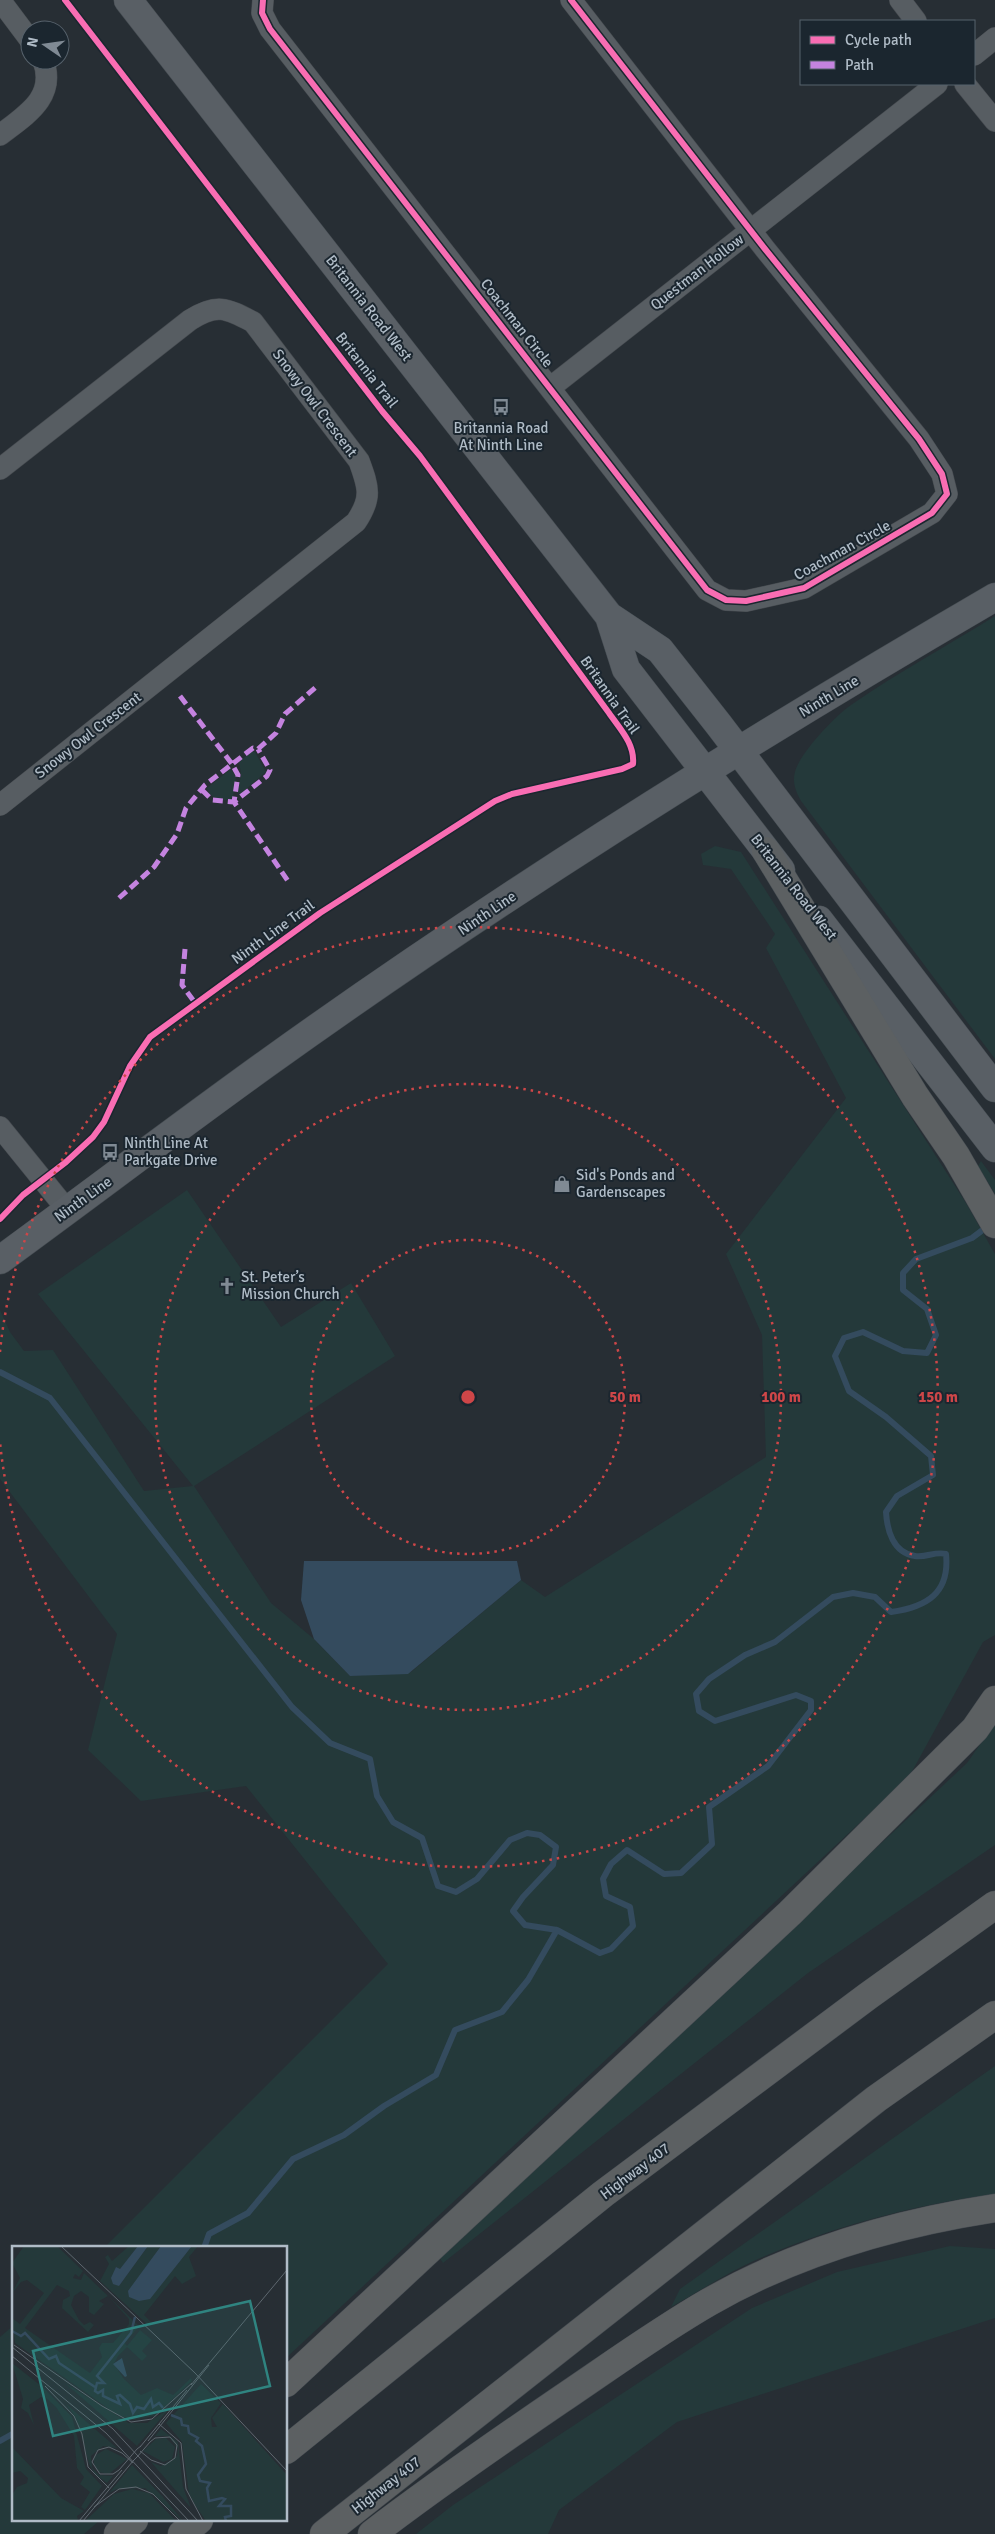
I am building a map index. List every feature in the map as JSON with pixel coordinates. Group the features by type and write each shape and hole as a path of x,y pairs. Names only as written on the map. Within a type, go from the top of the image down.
{"highway":[{"path":"766,851 915,1096 956,1156 995,1224"},
{"path":"288,2381 790,1913 975,1729 995,1700"},
{"name":"Highway 407","path":"288,2448 603,2194 868,1996 995,1905"},
{"name":"Highway 407","path":"324,2534 876,2099 995,2015"},
{"path":"372,2534 542,2412 709,2302 757,2278 826,2250 938,2217 995,2208"},
{"path":"118,2534 132,2522"},
{"path":"182,2534 197,2522"}],"main road":[{"name":"Britannia Road West","path":"128,0 609,616 660,650 995,1088"},
{"name":"Ninth Line","path":"0,1260 290,1047 664,795 995,597"},
{"name":"Britannia Road West","path":"609,616 626,669 995,1148"}],"street":[{"path":"0,0 20,27"},
{"name":"Coachman Circle","path":"263,0 262,13 270,29 551,387 707,590 726,600 746,601 804,588 932,513 947,494 942,474 919,438 751,230 570,0"},
{"path":"900,0 915,20"},
{"path":"975,54 995,38"},
{"path":"0,135 29,113 42,97 48,82 45,70"},
{"name":"Questman Hollow","path":"551,387 936,85"},
{"path":"966,85 995,121"},
{"name":"Snowy Owl Crescent","path":"0,469 190,320 203,312 218,308 230,311 253,322 358,461 367,483 366,506 356,522 0,804"},
{"path":"0,1127 68,1211"}],"green space":[{"path":"995,616 995,1059 801,801 796,791 794,780 795,772 803,755 827,726 844,710 886,682"},
{"path":"252,751 255,752 266,772 240,794 238,793 241,774 239,762"},
{"path":"231,769 236,777 233,797 226,800 214,798 207,788"},
{"path":"715,846 741,852 966,1203 995,1254 995,1635 983,1642 909,1777 288,2356 288,2246 106,2246 388,1964 246,1786 141,1801 88,1750 117,1634 0,1479 0,1310 10,1332 24,1351 53,1350 144,1491 193,1486 38,1294 187,1190 281,1327 351,1283 395,1356 194,1486 271,1603 314,1639 350,1676 411,1672 521,1580 545,1597 766,1457 762,1335 726,1254 846,1098 766,948 775,934 731,869 703,865 701,854"},
{"path":"981,1161 995,1180 995,1194 978,1166"},
{"path":"995,1723 995,1845 808,1973 443,2263 439,2257 967,1763"},
{"path":"995,2066 995,2194 934,2204 874,2218 816,2236 747,2264 671,2307 680,2289"},
{"path":"950,2246 995,2249 995,2318 677,2422 559,2510 548,2534 416,2534 453,2505 752,2308 837,2272"},
{"path":"12,2327 12,2522 98,2522 84,2534 0,2534 0,2337"}],"water":[{"path":"304,1561 517,1561 521,1580 408,1674 350,1676 314,1639 301,1600"}],"waterway":[{"path":"0,1372 50,1398 292,1707 330,1743 370,1759 377,1796 393,1822 422,1838 438,1886 456,1892 477,1879 510,1840 527,1833 540,1835 556,1847 553,1865 523,1897 513,1911 525,1925 557,1930 600,1953 611,1949 633,1926 630,1907 606,1896 603,1879 611,1864 627,1850 664,1874 681,1873 712,1844 709,1807 768,1766 811,1710 811,1701 796,1695 715,1721 699,1711 696,1694 709,1679 745,1655 775,1642 833,1597 853,1593 875,1597 891,1612 904,1610 925,1602 934,1596 940,1588 944,1579 946,1554 938,1553 915,1556 901,1550 896,1546 890,1533 886,1512 897,1496 933,1475 931,1456 886,1417 849,1391 835,1356 844,1338 863,1332 903,1351 927,1353 936,1335 927,1309 903,1290 903,1273 916,1259 972,1238 988,1226"},
{"path":"205,2246 209,2234 248,2213 293,2159 344,2135 384,2106 436,2075 455,2030 502,2012 528,1980 557,1930"},
{"path":"0,2441 12,2434"}],"marked path":[{"path":"119,898 154,867 177,834 186,808 205,785 253,748 258,749 276,733 285,714 316,687"},
{"path":"180,696 232,764 238,775 234,802 288,881"},
{"path":"202,790 212,800 234,802 267,776 270,770 258,749"},
{"path":"185,949 182,985 196,1004"}],"cycle path":[{"name":"Britannia Trail","path":"0,1219 23,1195 66,1162 93,1137 104,1122 130,1066 150,1037 320,913 495,801 512,794 622,769 633,764 632,750 622,731 420,456 382,411 65,0"},
{"path":"263,0 262,13 270,29 707,590 726,600 746,601 804,588 932,513 947,494 942,474 919,439 765,249 571,0"}],"place":[{"name":"Britannia Road At Ninth Line","path":"501,407"},
{"name":"Ninth Line At Parkgate Drive","path":"110,1152"},
{"name":"Sid's Ponds and Gardenscapes","path":"562,1184"},
{"name":"St. Peter’s Mission Church","path":"227,1286"}]}
